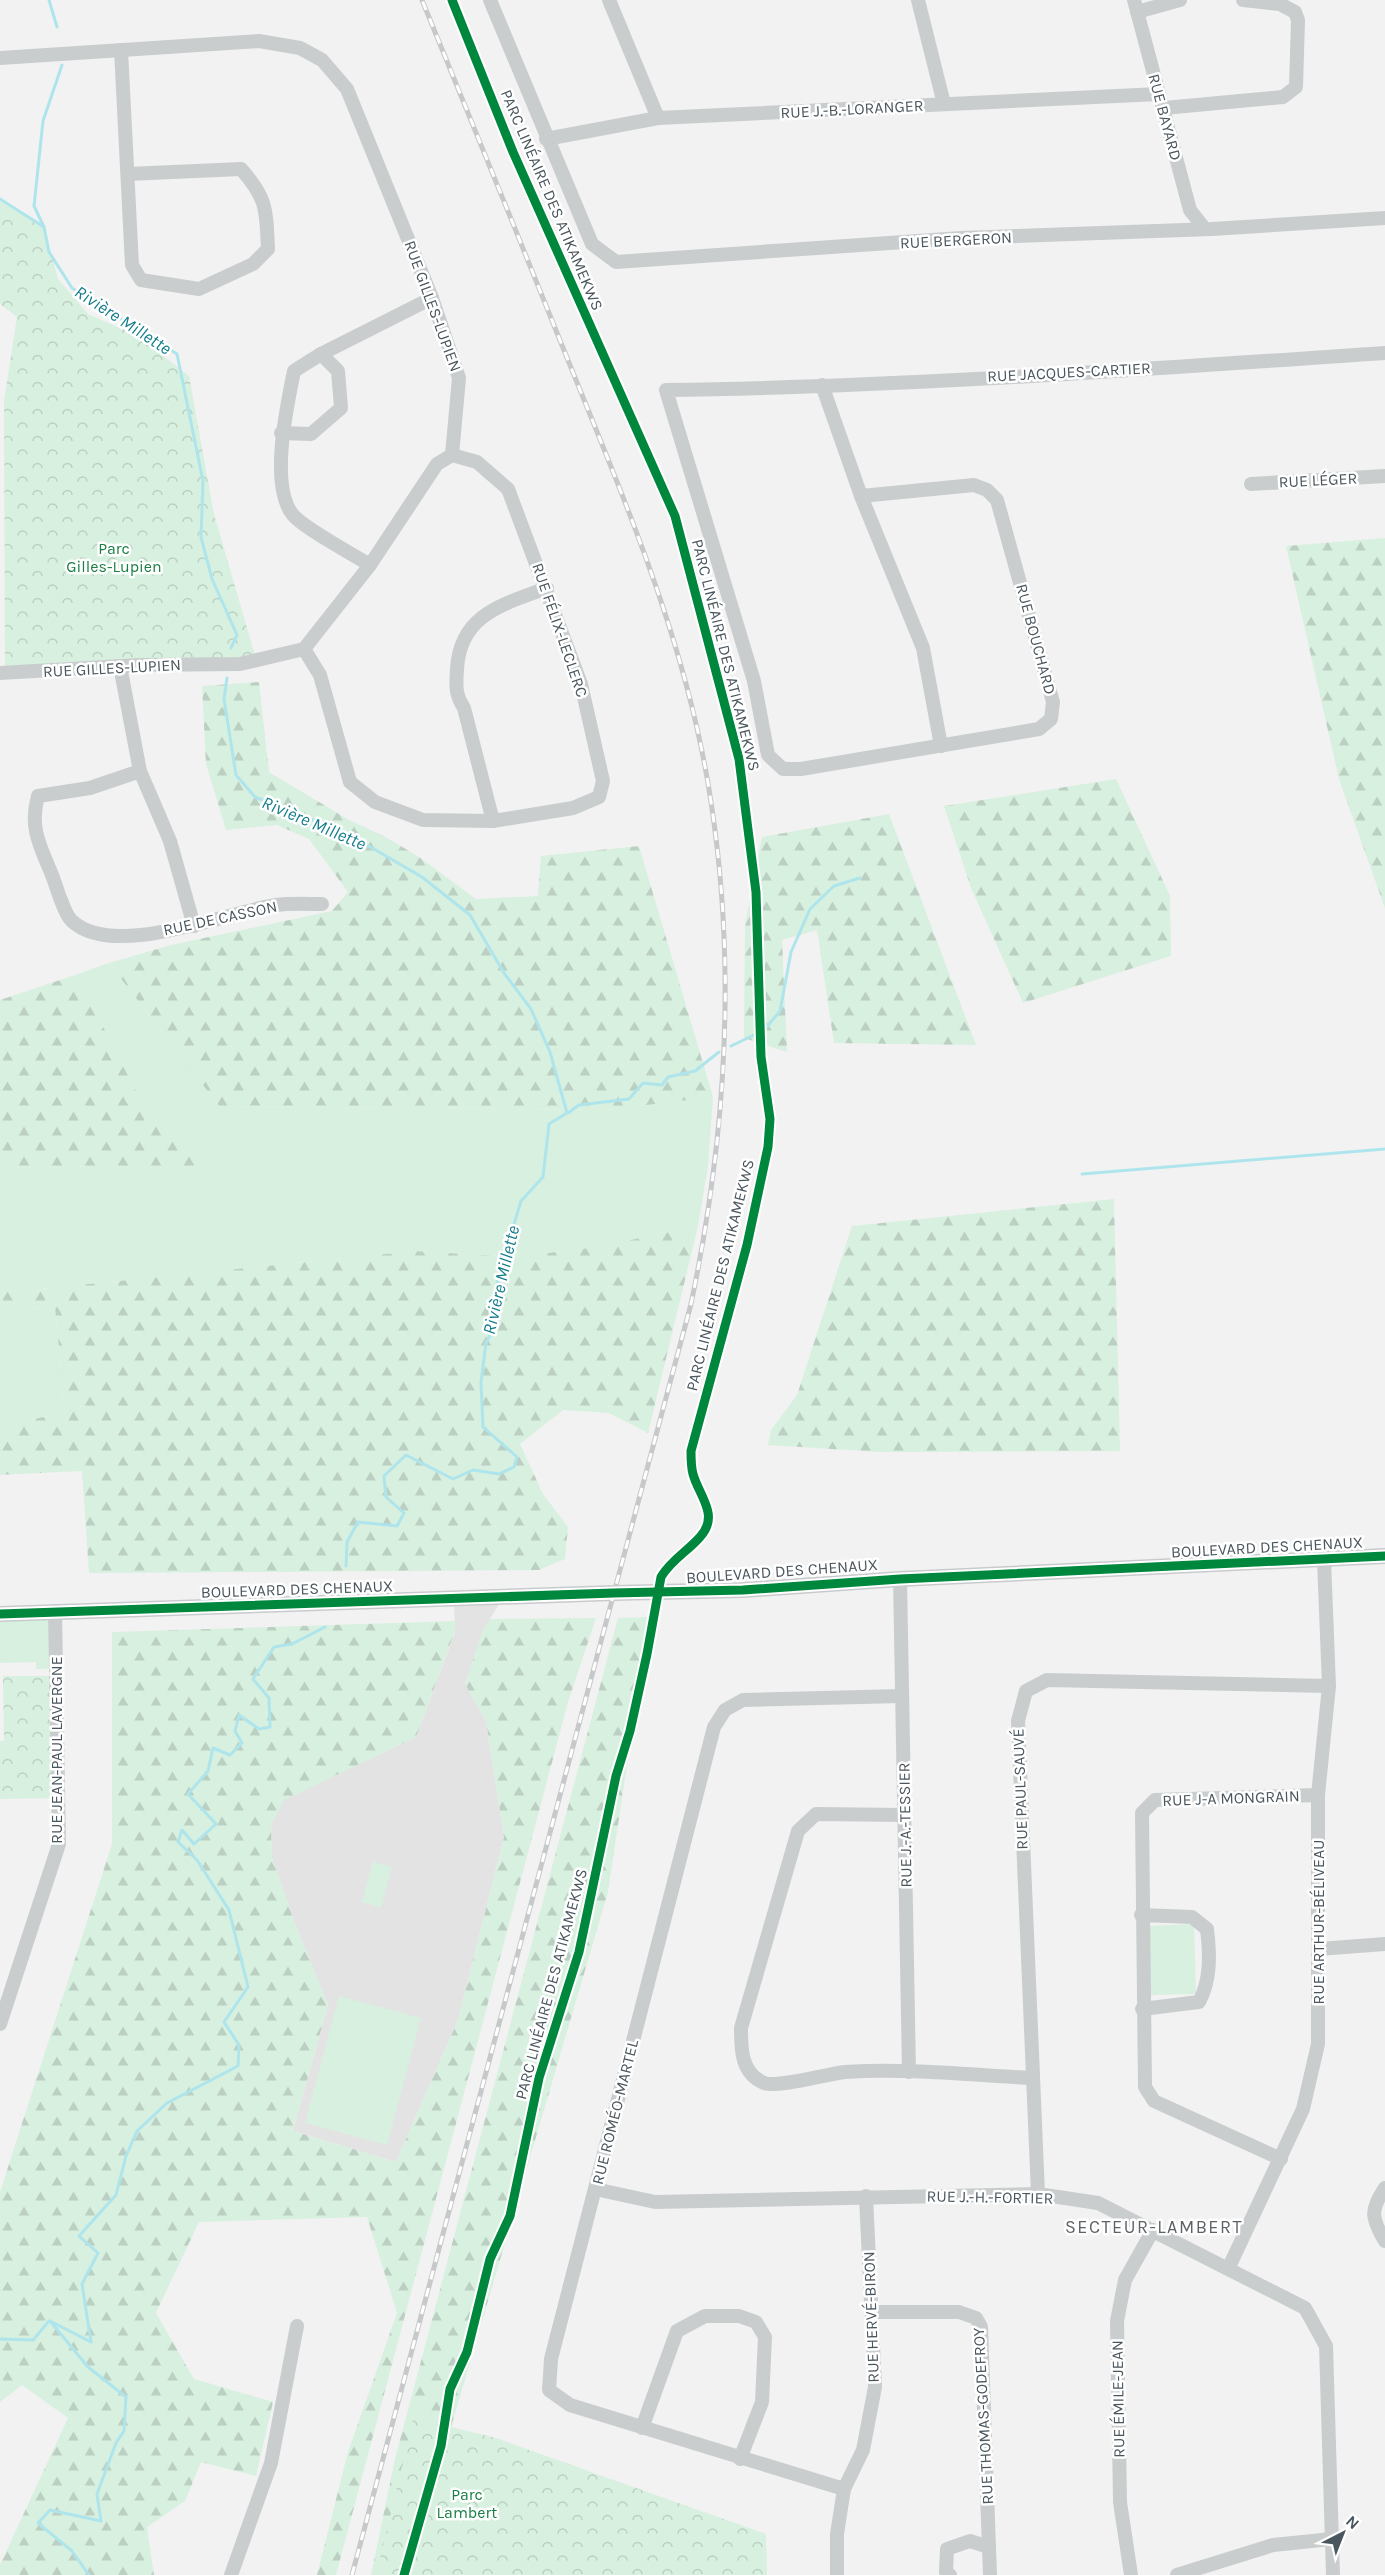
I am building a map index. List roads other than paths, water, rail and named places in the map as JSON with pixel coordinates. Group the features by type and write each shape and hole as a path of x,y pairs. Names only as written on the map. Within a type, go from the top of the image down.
{"main road":[{"name":"BOULEVARD DES CHENAUX","path":"0,1614 671,1593 900,1579 1385,1556"}],"street":[{"name":"RUE BERGERON","path":"490,0 546,139 592,244 616,262 961,238 1205,229 1385,218"},
{"path":"609,0 658,118"},
{"path":"918,0 944,104"},
{"path":"1136,6 1180,0"},
{"path":"1164,108 1283,97 1296,87 1298,20 1295,12 1280,4 1243,0"},
{"name":"RUE BAYARD","path":"1136,6 1190,210 1205,229"},
{"name":"RUE GILLES-LUPIEN","path":"0,58 260,41 300,48 322,60 347,89 432,298 459,378 452,455"},
{"path":"121,50 132,265 141,280 199,289 253,264 268,249 267,211 258,189 240,169 128,174"},
{"name":"RUE J.-B.-LORANGER","path":"546,139 658,118 1159,94"},
{"path":"370,565 294,516 284,500 281,433 294,371 321,354 432,298"},
{"name":"RUE JACQUES-CARTIER","path":"783,769 768,755 754,681 666,390 752,389 1189,366 1385,353"},
{"path":"281,433 310,434 341,408 338,371 321,354"},
{"path":"822,385 861,496 923,648 941,746"},
{"path":"304,649 370,565 437,464 452,455"},
{"name":"RUE FÉLIX-LECLERC","path":"304,649 320,675 350,782 375,802 423,820 493,821 573,808 599,797 603,781 581,684 547,588 508,489 477,462 452,455"},
{"name":"RUE LÉGER","path":"1251,484 1385,476"},
{"name":"RUE BOUCHARD","path":"783,769 801,769 1039,729 1051,719 1053,702 997,500 987,489 974,486 861,496"},
{"path":"493,821 464,708 455,696 458,655 475,621 497,606 547,588"},
{"name":"RUE GILLES-LUPIEN","path":"0,674 120,666 240,663 304,649"},
{"path":"120,666 140,771 170,841 194,926"},
{"name":"RUE DE CASSON","path":"140,771 90,788 38,796 32,816 38,843 70,920 96,934 123,936 194,926 276,905 322,904"},
{"name":"RUE ARTHUR-BÉLIVEAU","path":"1230,2267 1303,2109 1318,2044 1318,1795 1329,1686 1324,1560"},
{"name":"RUE J.-A.-TESSIER","path":"900,1579 909,2072"},
{"name":"RUE JEAN-PAUL LAVERGNE","path":"0,2024 59,1844 55,1611"},
{"name":"RUE PAUL-SAUVÉ","path":"1038,2194 1018,1721 1026,1691 1047,1680 1329,1686"},
{"name":"RUE ROMÉO-MARTEL","path":"844,2490 570,2405 549,2390 551,2359 714,1727 732,1704 743,1700 902,1696"},
{"name":"RUE J-A MONGRAIN","path":"1281,2159 1154,2102 1145,2087 1142,2010 1142,1813 1155,1800 1318,1795"},
{"path":"904,1815 825,1813 816,1814 802,1824 794,1839 741,2028 741,2053 747,2068 754,2078 772,2085 844,2072 909,2072 1032,2078"},
{"path":"1141,1915 1192,1917 1207,1929 1208,1939 1208,1985 1199,2002 1142,2010"},
{"path":"1319,1949 1385,1944"},
{"path":"1385,2188 1375,2203 1374,2223 1385,2241"},
{"name":"RUE J.-H.-FORTIER","path":"595,2190 655,2202 1038,2194 1098,2203 1230,2267 1305,2308 1326,2346 1333,2575"},
{"name":"RUE HERVÉ-BIRON","path":"837,2575 837,2534 844,2490 863,2450 875,2387 866,2196"},
{"name":"RUE ÉMILE-JEAN","path":"1131,2575 1120,2502 1117,2320 1125,2280 1153,2230"},
{"name":"RUE THOMAS-GODEFROY","path":"872,2312 959,2312 976,2318 981,2327 990,2575"},
{"path":"642,2428 677,2331 705,2316 739,2316 756,2322 765,2337 762,2402 740,2459"},
{"path":"231,2575 271,2463 297,2326"},
{"path":"1177,2575 1273,2545 1332,2540"},
{"path":"950,2575 946,2572 947,2549 969,2541 989,2547"}],"waterway":[{"name":"Rivière Millette","path":"49,0 57,27"},
{"name":"Rivière Millette","path":"62,65 43,121 34,206 44,227 49,252 72,288 177,354 203,481 201,537 212,579 237,635 231,648"},
{"path":"0,199 44,227"},
{"name":"Rivière Millette","path":"227,678 224,699 236,775 255,797 348,834 422,877 470,915 504,973 531,1009 550,1052 567,1113 549,1124 543,1177 521,1201 498,1278 492,1331 486,1343 481,1382 483,1427 517,1457 514,1467 499,1474 473,1470 453,1479 406,1455 384,1476 386,1497 404,1513 397,1526 358,1522 347,1542 346,1566"},
{"path":"764,1030 780,1011 791,952 810,909 834,886 860,878"},
{"path":"731,1046 754,1035"},
{"path":"568,1113 579,1105 629,1099 643,1083 662,1085 668,1077 695,1071 719,1052"},
{"path":"1082,1174 1385,1149"},
{"name":"Rivière Millette","path":"89,2575 72,2551 38,2523 50,2510 101,2521 97,2494 116,2443 124,2431 126,2397 88,2367 50,2321 91,2342 82,2284 98,2253 79,2236 116,2195 126,2156 137,2131 167,2103 238,2066 239,2045 224,2022 248,1987 229,1910 197,1860 178,1842 182,1830 194,1844 216,1824 188,1794 208,1771 213,1748 230,1755 242,1743 235,1731 239,1715 259,1729 270,1727 269,1698 253,1679 274,1647 292,1644 325,1627"},
{"path":"0,2339 33,2340 49,2321"}],"railway":[{"path":"352,2575 691,1304 713,1179 724,1054 724,928 719,865 701,747 673,640 618,483 422,0"}],"district":[{"name":"SECTEUR-LAMBERT","path":"1154,2227"}],"park label":[{"name":"Parc Gilles-Lupien","path":"114,557"},
{"name":"Parc Lambert","path":"467,2503"}]}
